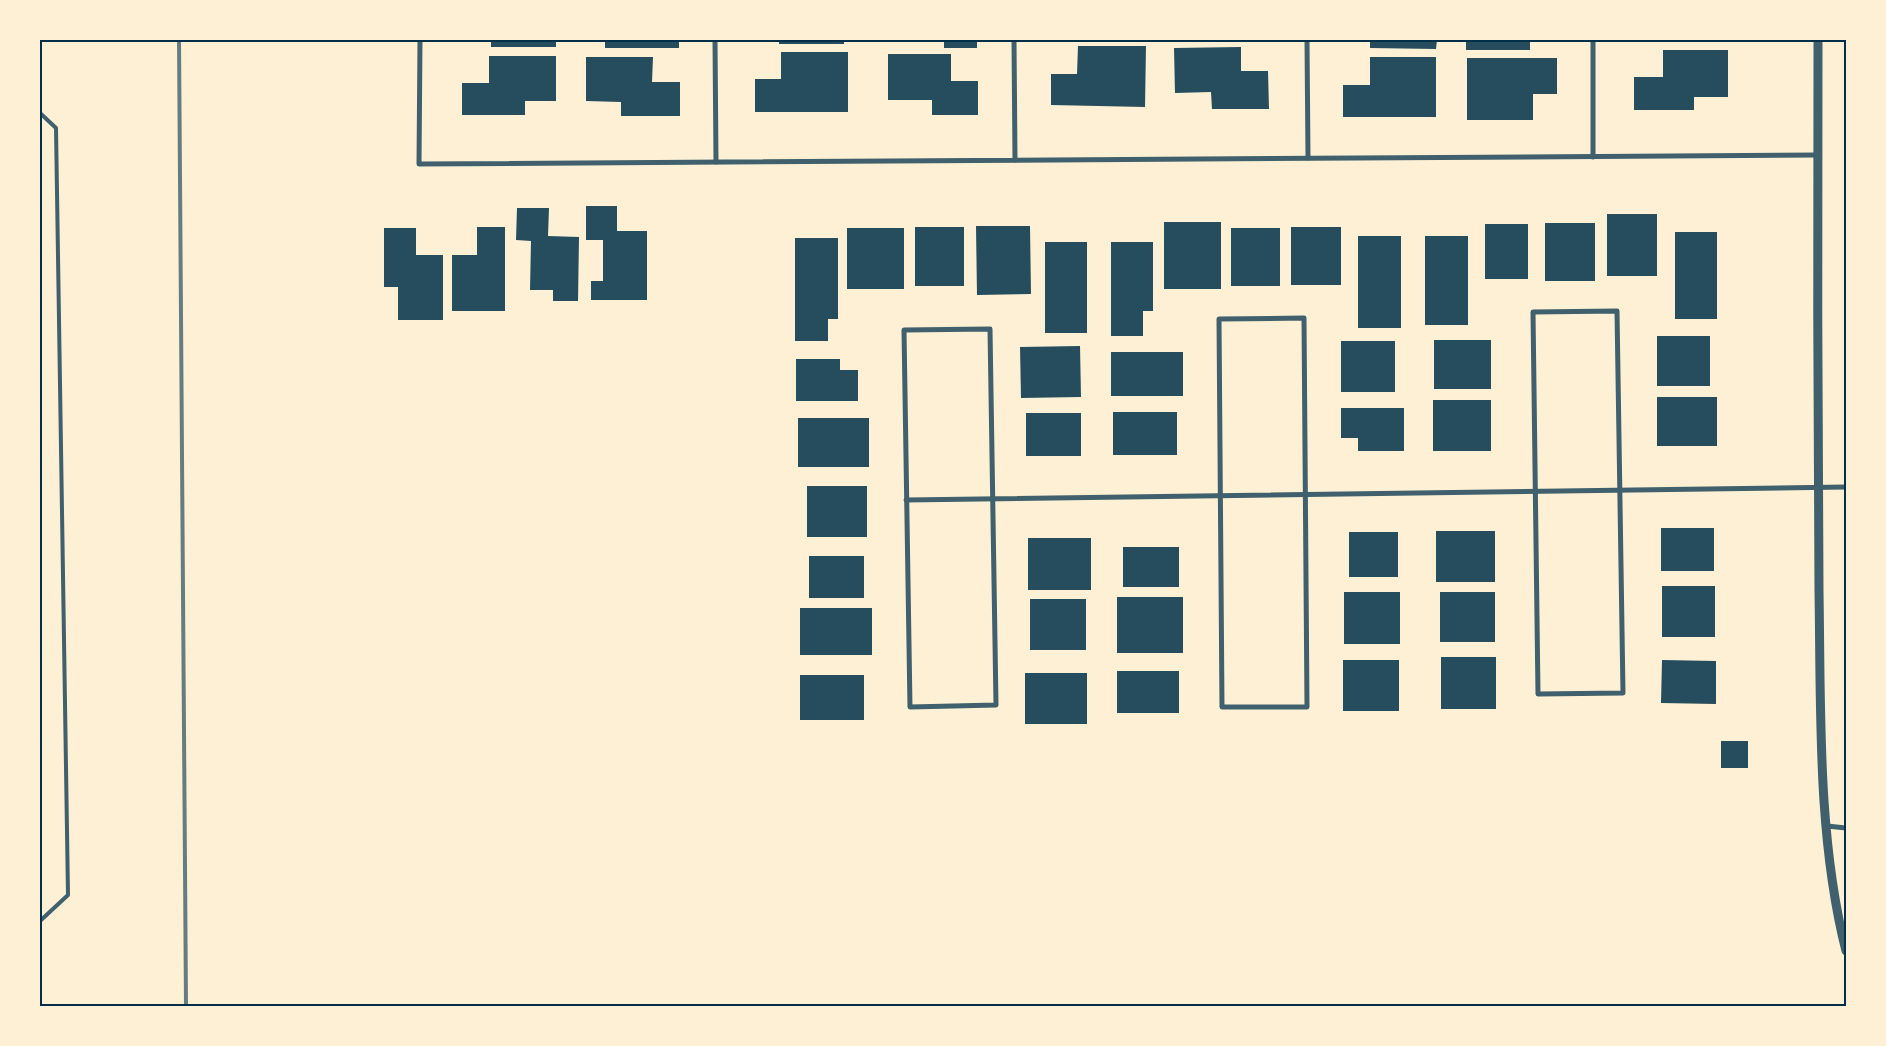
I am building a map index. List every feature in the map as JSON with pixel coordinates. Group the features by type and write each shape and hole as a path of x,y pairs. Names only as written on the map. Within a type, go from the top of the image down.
{"street":[{"path":"420,40 419,164 1818,155"},
{"path":"715,40 716,162"},
{"path":"1014,40 1015,160"},
{"path":"1307,40 1308,158"},
{"path":"1593,40 1593,157"},
{"path":"1818,40 1818,487 1822,767 1836,911 1846,951"},
{"path":"1617,311 1623,693 1538,694 1536,492 1533,312 1617,311"},
{"path":"1304,318 1307,707 1222,707 1221,496 1220,319 1304,318"},
{"path":"990,329 996,705 910,707 906,500 904,330 990,329"},
{"path":"906,500 1846,487"},
{"path":"1828,826 1846,828"}],"lane":[{"path":"40,113 56,128 68,895 40,921"}],"building":[{"path":"491,40 556,40 556,47 491,47"},
{"path":"605,40 679,40 679,48 605,48"},
{"path":"779,40 844,40 844,44 779,44"},
{"path":"944,40 977,40 977,48 944,48"},
{"path":"1370,40 1437,40 1436,49 1370,48"},
{"path":"1466,40 1530,40 1530,50 1466,50"},
{"path":"1633,40 1727,40 1727,42 1633,42"},
{"path":"1078,46 1146,46 1145,107 1051,105 1051,74 1077,74"},
{"path":"1241,47 1241,71 1268,71 1269,109 1212,109 1211,92 1175,93 1174,48"},
{"path":"1663,50 1728,50 1728,97 1694,97 1694,110 1634,110 1634,77 1663,77"},
{"path":"781,52 848,52 848,112 755,112 755,79 781,79"},
{"path":"888,54 951,54 951,81 978,81 978,115 932,115 932,100 888,100"},
{"path":"489,56 556,56 556,101 525,101 525,115 462,115 462,83 489,83"},
{"path":"586,57 653,57 652,82 680,82 680,116 621,116 621,102 586,101"},
{"path":"1370,57 1436,57 1436,117 1343,117 1343,85 1370,85"},
{"path":"1467,58 1557,58 1557,94 1533,94 1533,120 1467,120"},
{"path":"586,206 617,206 617,231 647,231 647,300 591,300 591,281 603,281 603,240 586,240"},
{"path":"517,208 549,208 548,236 579,237 578,301 553,301 553,290 530,290 531,241 516,240"},
{"path":"1607,214 1657,214 1657,276 1607,276"},
{"path":"1164,222 1221,222 1221,289 1164,289"},
{"path":"1545,223 1595,223 1595,281 1545,281"},
{"path":"1485,224 1528,224 1528,279 1485,279"},
{"path":"976,226 1030,226 1031,294 977,295"},
{"path":"477,227 505,227 505,311 452,311 452,255 477,255"},
{"path":"915,227 964,227 964,286 915,286"},
{"path":"1291,227 1341,227 1341,285 1291,285"},
{"path":"384,228 416,228 416,255 443,255 443,320 398,320 398,287 384,287"},
{"path":"847,228 904,228 904,289 847,289"},
{"path":"1231,228 1280,228 1280,286 1231,286"},
{"path":"1675,232 1717,232 1717,319 1675,319"},
{"path":"1358,236 1401,236 1401,328 1358,328"},
{"path":"1425,236 1468,236 1468,325 1425,325"},
{"path":"795,238 838,238 838,319 828,319 828,341 795,341"},
{"path":"1045,242 1087,242 1087,333 1045,333"},
{"path":"1111,242 1153,242 1153,311 1143,311 1143,336 1111,336"},
{"path":"1657,336 1710,336 1710,386 1657,386"},
{"path":"1434,340 1491,340 1491,389 1434,389"},
{"path":"1341,341 1395,341 1395,392 1341,392"},
{"path":"1080,346 1081,397 1021,398 1020,347"},
{"path":"1111,352 1183,352 1183,396 1111,396"},
{"path":"796,359 840,359 840,370 858,370 858,401 796,401"},
{"path":"1657,397 1717,397 1717,446 1657,446"},
{"path":"1433,400 1491,400 1491,451 1433,451"},
{"path":"1341,408 1404,408 1404,451 1358,451 1358,438 1341,438"},
{"path":"1113,412 1177,412 1177,455 1113,455"},
{"path":"1026,413 1081,413 1081,456 1026,456"},
{"path":"798,418 869,418 869,467 798,467"},
{"path":"807,486 867,486 867,537 807,537"},
{"path":"1661,528 1714,528 1714,571 1661,571"},
{"path":"1436,531 1495,531 1495,582 1436,582"},
{"path":"1349,532 1398,532 1398,577 1349,577"},
{"path":"1028,538 1091,538 1091,590 1028,590"},
{"path":"1123,547 1179,547 1179,587 1123,587"},
{"path":"809,556 864,556 864,598 809,598"},
{"path":"1662,586 1715,586 1715,637 1662,637"},
{"path":"1344,592 1400,592 1400,644 1344,644"},
{"path":"1440,592 1495,592 1495,642 1440,642"},
{"path":"1117,597 1183,597 1183,653 1117,653"},
{"path":"1030,599 1086,599 1086,650 1030,650"},
{"path":"800,608 872,608 872,655 800,655"},
{"path":"1441,657 1496,657 1496,709 1441,709"},
{"path":"1343,660 1399,660 1399,711 1343,711"},
{"path":"1662,660 1716,661 1716,704 1661,703"},
{"path":"1117,671 1179,671 1179,713 1117,713"},
{"path":"1025,673 1087,673 1087,724 1025,724"},
{"path":"800,675 864,675 864,720 800,720"},
{"path":"1721,741 1748,741 1748,768 1721,768"}],"railway":[{"path":"179,40 186,1006"}]}
